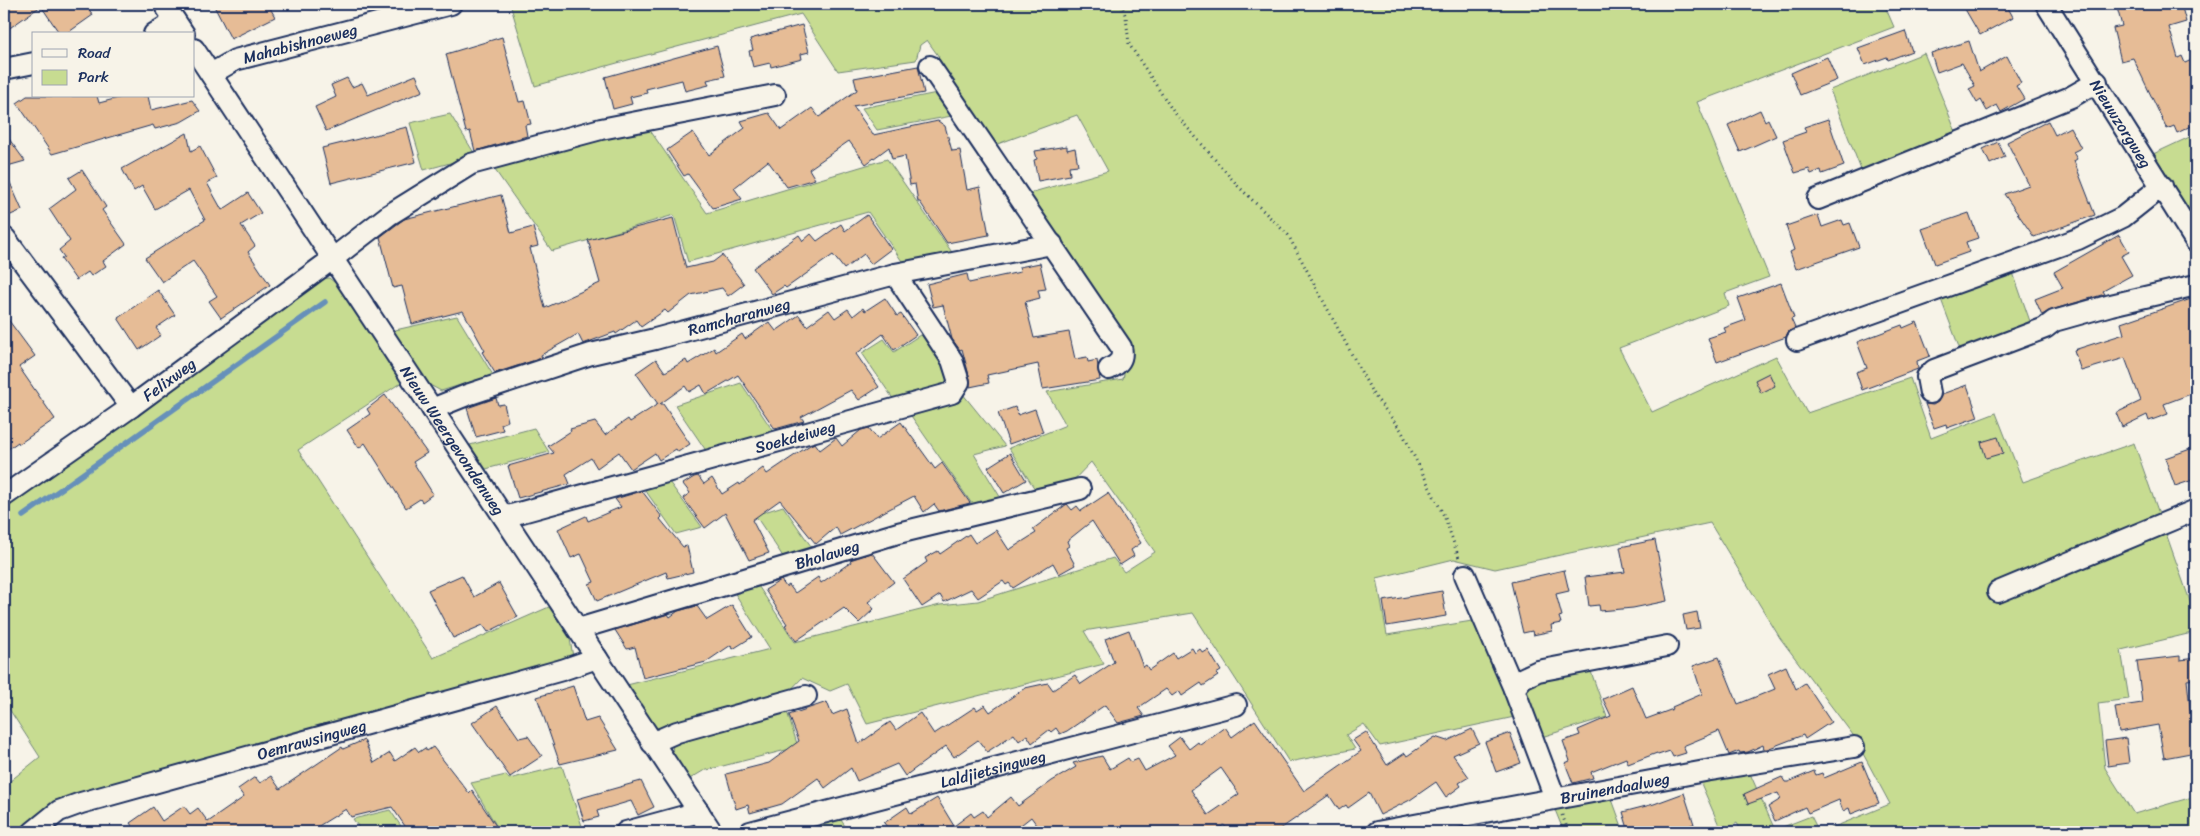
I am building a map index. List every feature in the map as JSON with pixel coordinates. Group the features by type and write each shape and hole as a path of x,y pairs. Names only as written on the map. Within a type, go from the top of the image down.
{"street":[{"path":"161,32 179,27 164,4"},
{"name":"Mahabishnoeweg","path":"211,74 235,60 451,4"},
{"name":"Nieuwzorgweg","path":"2046,4 2196,242"},
{"name":"Nieuw Weergevondenweg","path":"195,50 331,260 504,517 712,832"},
{"path":"4,69 32,62"},
{"path":"930,66 1121,347 1123,354 1121,360 1109,369"},
{"path":"1818,199 2071,97 2096,82"},
{"name":"Felixweg","path":"4,496 131,407 331,260 389,214 471,164 601,128 775,95"},
{"path":"1797,340 2078,239 2123,217 2162,186"},
{"path":"5,238 131,407"},
{"name":"Ramcharanweg","path":"432,409 467,395 591,354 654,339 895,274 1052,244"},
{"name":"Soekdeiweg","path":"504,517 952,393 959,382 952,360 895,274"},
{"path":"1930,393 1927,377 1934,370 2045,328 2054,322 2111,305 2196,285"},
{"name":"Bholaweg","path":"578,629 898,533 1080,489"},
{"path":"1998,592 2196,510"},
{"path":"1465,575 1514,689 1555,798"},
{"path":"1514,689 1523,678 1538,671 1667,646"},
{"name":"Oemrawsingweg","path":"34,832 59,811 82,803 562,670 597,658"},
{"path":"652,743 677,732 806,696"},
{"name":"Laldjietsingweg","path":"750,832 1236,705"},
{"name":"Bruinendaalweg","path":"1376,832 1555,798 1854,747"},
{"path":"626,832 699,812"}],"path":[{"path":"1121,4 1126,17 1129,44 1173,111 1238,186 1288,236 1373,394 1401,430 1445,518 1465,575"}],"green space":[{"path":"510,4 1884,4 1894,27 1697,102 1769,277 1725,293 1729,306 1619,348 1652,412 1776,356 1807,413 1910,378 1931,438 1996,413 2023,482 2134,443 2196,618 2196,632 2121,650 2129,699 2098,703 2105,768 2134,814 2196,796 2196,832 1822,832 1890,804 1853,735 1780,638 1710,523 1495,569 1454,559 1377,578 1387,635 1478,620 1519,716 1380,746 1364,724 1346,735 1355,749 1289,762 1193,613 1084,631 1104,664 867,724 847,684 830,691 802,678 783,698 657,731 627,685 770,649 729,584 753,578 795,642 940,605 978,601 1113,558 1124,572 1155,552 1091,462 1068,486 1038,494 1009,448 1066,425 1047,392 1123,379 1129,350 1026,194 1108,171 1077,115 992,146 934,62 939,57 927,40 920,45 916,60 838,71 801,14 535,86"},
{"path":"1924,53 1958,137 1863,175 1830,90"},
{"path":"942,92 957,115 877,130 862,108"},
{"path":"450,114 476,156 424,170 410,123"},
{"path":"645,123 707,213 887,159 956,258 906,267 868,212 688,262 674,215 552,251 490,163"},
{"path":"2196,134 2196,228 2151,155"},
{"path":"2011,267 2032,327 1962,355 1939,294"},
{"path":"329,278 345,291 402,382 298,450 433,658 549,607 570,639 573,657 66,800 20,832 4,832 4,786 40,757 4,701 7,685 4,680 4,503 321,279"},
{"path":"457,316 493,375 441,391 426,383 391,331"},
{"path":"926,331 944,356 951,385 896,403 862,353 884,339 894,352"},
{"path":"741,383 775,434 707,452 675,405"},
{"path":"962,393 1005,446 974,454 1002,500 974,507 907,410"},
{"path":"534,428 549,452 486,469 470,445"},
{"path":"664,475 702,527 676,534 638,480"},
{"path":"783,506 813,549 784,558 755,515"},
{"path":"1589,666 1607,717 1538,738 1522,687 1526,682"},
{"path":"785,705 798,747 703,771 688,780 677,764 673,755 674,736"},
{"path":"562,766 584,832 500,832 471,783 506,775 509,779"},
{"path":"1748,769 1775,830 1811,816 1819,832 1742,832 1737,823 1722,832 1699,779"},
{"path":"1610,794 1624,832 1564,832 1553,805"},
{"path":"390,810 405,832 362,832 353,819"},
{"path":"837,814 849,832 763,832"}],"building":[{"path":"4,4 85,4 93,15 69,32 59,32 41,6 4,32"},
{"path":"213,4 268,4 275,17 231,39"},
{"path":"1962,4 2006,4 2013,17 1980,35"},
{"path":"2116,4 2157,4 2158,8 2181,4 2186,22 2169,27 2178,58 2182,56 2185,63 2196,58 2196,124 2177,133 2174,126 2167,129 2133,58 2121,61 2113,28 2122,26"},
{"path":"802,25 809,52 801,54 802,59 771,67 770,63 753,67 749,51 753,50 750,39"},
{"path":"1905,31 1912,51 1888,60 1887,57 1865,65 1858,48"},
{"path":"502,37 519,102 525,101 531,124 525,125 527,136 475,151 470,131 466,132 446,54"},
{"path":"1969,41 1979,72 2007,56 2021,83 2016,86 2024,99 2001,112 1997,105 1987,111 1981,100 1977,103 1969,89 1975,86 1962,63 1937,72 1931,53"},
{"path":"717,46 725,76 707,80 709,85 685,91 682,80 646,89 647,93 630,97 632,104 613,109 605,77"},
{"path":"1827,57 1837,80 1800,95 1791,73"},
{"path":"918,66 924,93 853,106 873,135 938,121 945,126 952,151 960,150 967,190 980,187 989,235 947,243 920,202 918,202 915,184 910,185 905,156 892,159 889,147 866,164 849,141 809,169 815,179 787,187 768,161 734,188 742,199 713,208 688,174 684,176 667,150 693,132 709,155 745,128 741,121 769,113 781,130 812,108 819,117 857,90 854,78"},
{"path":"416,75 423,91 326,131 315,107 336,97 331,85 347,78 352,87 362,83 368,95"},
{"path":"27,96 32,96 32,98 98,98 99,103 118,98 148,98 151,110 192,100 200,111 181,122 155,129 153,125 52,154 17,103"},
{"path":"1760,110 1765,121 1768,119 1776,136 1740,152 1728,125"},
{"path":"1828,119 1844,166 1822,174 1821,170 1811,174 1809,169 1795,173 1783,140 1806,132 1804,127"},
{"path":"2048,121 2055,135 2070,127 2081,148 2073,152 2077,159 2074,161 2095,215 2034,237 2004,194 2029,185 2007,142"},
{"path":"407,127 416,162 331,183 322,148"},
{"path":"4,132 25,161 4,167"},
{"path":"187,133 191,151 200,146 217,178 207,183 222,210 248,193 261,213 241,225 255,246 248,252 270,285 221,318 209,301 217,296 193,261 162,282 145,258 205,220 189,190 155,209 142,186 134,191 122,169"},
{"path":"1998,142 2005,157 1990,164 1983,149"},
{"path":"1067,146 1067,150 1075,148 1078,165 1069,166 1070,175 1038,181 1034,160 1037,159 1035,151"},
{"path":"4,169 22,210 4,218"},
{"path":"82,170 106,207 102,210 126,244 103,261 106,266 91,276 88,272 76,280 61,259 64,257 59,250 70,241 49,209 76,189 69,178"},
{"path":"501,195 511,233 533,227 538,246 530,248 545,308 600,283 588,240 673,218 686,268 713,262 722,255 744,284 728,296 722,288 691,295 668,313 665,310 641,327 636,320 616,334 615,332 583,344 578,334 541,355 542,358 495,373 482,352 485,351 463,311 412,324 402,286 393,288 380,237 404,219"},
{"path":"1969,213 1978,238 1966,242 1969,252 1935,264 1922,229"},
{"path":"867,215 891,249 871,264 864,254 844,269 833,255 786,288 784,286 772,294 753,268 799,235 803,241 811,234 817,241 841,224 845,231"},
{"path":"1818,215 1822,227 1842,220 1844,225 1850,223 1859,247 1796,269 1790,252 1794,250 1786,226"},
{"path":"2119,235 2129,252 2121,256 2132,275 2103,291 2105,294 2051,310 2042,315 2035,299 2063,288 2054,272"},
{"path":"1040,263 1046,289 1038,290 1040,298 1025,302 1034,338 1069,332 1075,359 1087,357 1088,362 1097,360 1100,380 1043,389 1038,364 987,375 989,383 970,387 970,379 962,349 960,350 952,339 943,305 933,307 927,284 967,274 969,283 1020,272 1019,267"},
{"path":"1781,283 1794,318 1791,319 1795,328 1788,332 1786,337 1717,362 1708,338 1726,332 1724,328 1746,320 1738,298"},
{"path":"158,290 175,315 156,328 161,335 139,350 118,318"},
{"path":"885,298 897,316 901,314 916,335 894,350 883,334 856,354 879,387 859,400 851,390 801,417 804,421 775,429 738,375 706,394 701,385 689,392 685,386 660,404 663,404 690,444 678,452 676,449 659,460 655,453 631,469 619,452 597,468 591,458 566,474 570,484 518,498 508,466 554,453 548,446 571,431 570,429 595,422 605,435 628,419 630,422 658,404 636,373 656,359 665,372 686,360 688,364 714,348 716,352 742,334 745,339 769,322 776,331 799,315 807,326 829,310 835,318 848,309 853,316 863,308 865,311"},
{"path":"2191,299 2196,314 2196,392 2164,404 2168,414 2149,421 2147,415 2122,427 2116,413 2141,401 2125,358 2081,371 2074,350 2124,334 2121,323"},
{"path":"4,314 35,356 19,367 55,419 4,452"},
{"path":"1917,322 1930,356 1917,361 1918,369 1862,390 1856,372 1867,368 1857,342 1902,325 1903,328"},
{"path":"1769,373 1775,386 1761,393 1755,380"},
{"path":"1967,385 1978,417 1947,428 1946,424 1934,428 1925,404 1933,405 1938,402 1942,394"},
{"path":"385,395 427,453 413,462 433,494 422,502 420,499 406,508 365,443 359,448 347,430 370,414 367,409"},
{"path":"496,398 498,405 504,404 508,421 501,424 503,430 476,437 467,408"},
{"path":"1015,407 1018,415 1035,409 1043,432 1009,444 998,413"},
{"path":"901,422 935,469 942,463 970,503 939,511 934,504 924,512 914,496 840,535 836,527 816,544 780,500 752,520 769,553 749,560 725,513 705,528 683,498 690,493 683,484 694,477 698,476 704,484 712,478 722,494 739,483 740,485 763,468 767,474 810,445 815,443 820,450 836,438 842,446 861,430 869,428 877,439"},
{"path":"1998,437 2003,453 1986,458 1981,442"},
{"path":"2196,447 2196,479 2175,486 2165,458"},
{"path":"1010,453 1026,480 1004,493 988,467"},
{"path":"642,491 662,517 660,519 683,547 687,546 693,572 668,578 666,572 597,601 589,584 594,582 581,554 571,558 558,529 586,516 588,521 621,507 615,499"},
{"path":"1108,493 1141,543 1131,550 1134,556 1120,565 1092,521 1067,541 1069,546 1066,548 1075,565 1059,574 1053,563 1013,588 1009,583 1006,585 1003,581 978,598 971,589 944,602 940,595 922,607 903,579 927,562 925,558 938,551 940,554 969,534 975,543 996,530 1009,550 1036,533 1033,529 1067,504 1072,510 1077,506 1081,511"},
{"path":"1655,540 1667,601 1633,608 1600,611 1599,605 1589,606 1585,577 1625,572 1620,547"},
{"path":"872,553 894,582 868,602 874,609 859,623 844,608 796,641 765,590 781,580 786,587 789,585 795,593 818,577 821,583 851,562 850,560"},
{"path":"1564,570 1569,591 1556,594 1562,616 1559,617 1561,623 1551,625 1552,631 1533,635 1532,631 1523,633 1511,582"},
{"path":"462,575 474,597 499,583 518,617 488,632 483,625 453,638 428,590"},
{"path":"1442,591 1446,616 1387,626 1383,601"},
{"path":"732,605 752,637 733,649 731,645 706,662 643,678 635,647 627,649 615,630 668,614 670,617 678,611 697,606 707,620"},
{"path":"1697,612 1700,628 1686,630 1683,615"},
{"path":"1129,630 1143,667 1146,665 1149,670 1173,653 1176,658 1192,648 1195,653 1200,649 1203,653 1208,650 1221,671 1216,674 1218,676 1203,686 1201,683 1182,696 1179,691 1172,696 1166,689 1138,708 1144,716 1118,723 1105,705 1067,731 1060,734 1056,728 1051,732 1049,730 1032,743 1027,735 1019,741 1014,734 987,752 978,740 954,757 946,746 905,776 897,764 857,781 851,768 825,788 818,778 782,804 750,813 748,805 736,809 726,774 769,763 799,741 789,715 827,702 832,715 847,709 859,744 890,722 896,730 920,713 934,734 975,707 977,710 985,705 990,712 1025,688 1048,683 1053,690 1075,675 1081,684 1114,662 1105,639"},
{"path":"2180,656 2180,660 2196,658 2196,679 2187,680 2191,717 2196,716 2196,752 2164,758 2158,725 2119,732 2115,707 2142,703 2137,661"},
{"path":"1719,657 1738,704 1775,689 1768,674 1786,666 1796,689 1805,683 1831,722 1805,739 1803,735 1767,749 1764,749 1763,745 1748,752 1740,753 1739,751 1729,755 1719,731 1683,746 1686,753 1673,757 1670,751 1658,755 1657,753 1628,764 1626,758 1591,772 1593,778 1573,783 1565,763 1570,761 1563,741 1580,735 1578,730 1611,716 1603,699 1632,686 1646,719 1673,709 1672,707 1702,694 1693,666"},
{"path":"573,686 585,722 598,718 618,750 560,764 537,697"},
{"path":"497,706 519,738 528,736 542,756 510,777 472,723"},
{"path":"1255,720 1304,791 1361,751 1353,740 1366,732 1387,765 1405,753 1407,756 1435,737 1447,741 1472,729 1479,743 1453,755 1469,777 1459,783 1461,786 1446,797 1436,782 1410,800 1380,815 1369,793 1348,808 1346,805 1339,810 1329,795 1276,832 1229,832 1224,825 1213,832 1042,832 1031,817 1012,832 891,832 884,823 907,807 911,814 937,798 954,826 971,813 974,817 983,811 987,817 1011,797 1018,806 1052,781 1076,767 1073,763 1102,756 1110,769 1128,758 1131,762 1138,759 1145,771 1175,755 1168,746 1180,737 1189,749 1198,742 1200,745 1225,727 1232,737","holes":["1221,768 1239,794 1208,815 1191,790"]},
{"path":"1510,733 1521,763 1496,772 1485,742"},
{"path":"2126,738 2129,763 2108,766 2105,741"},
{"path":"364,740 374,763 390,753 395,761 415,747 419,752 425,748 427,751 433,747 469,793 472,790 500,832 409,832 392,807 351,817 346,809 309,832 136,832 130,823 153,807 162,821 184,806 190,814 198,808 208,822 244,797 238,789 255,777 260,783 271,776 280,789 342,747 343,749"},
{"path":"1862,762 1879,803 1851,814 1849,808 1843,811 1839,800 1808,813 1805,807 1775,821 1768,807 1781,799 1778,793 1748,804 1744,794 1782,777 1785,782 1788,782 1814,771 1816,775 1822,773 1824,778"},
{"path":"641,781 654,807 638,815 631,801 597,811 599,817 584,821 577,799"},
{"path":"1684,793 1694,824 1670,832 1629,832 1623,812 1654,804"}],"waterway":[{"path":"23,516 325,302"}]}
